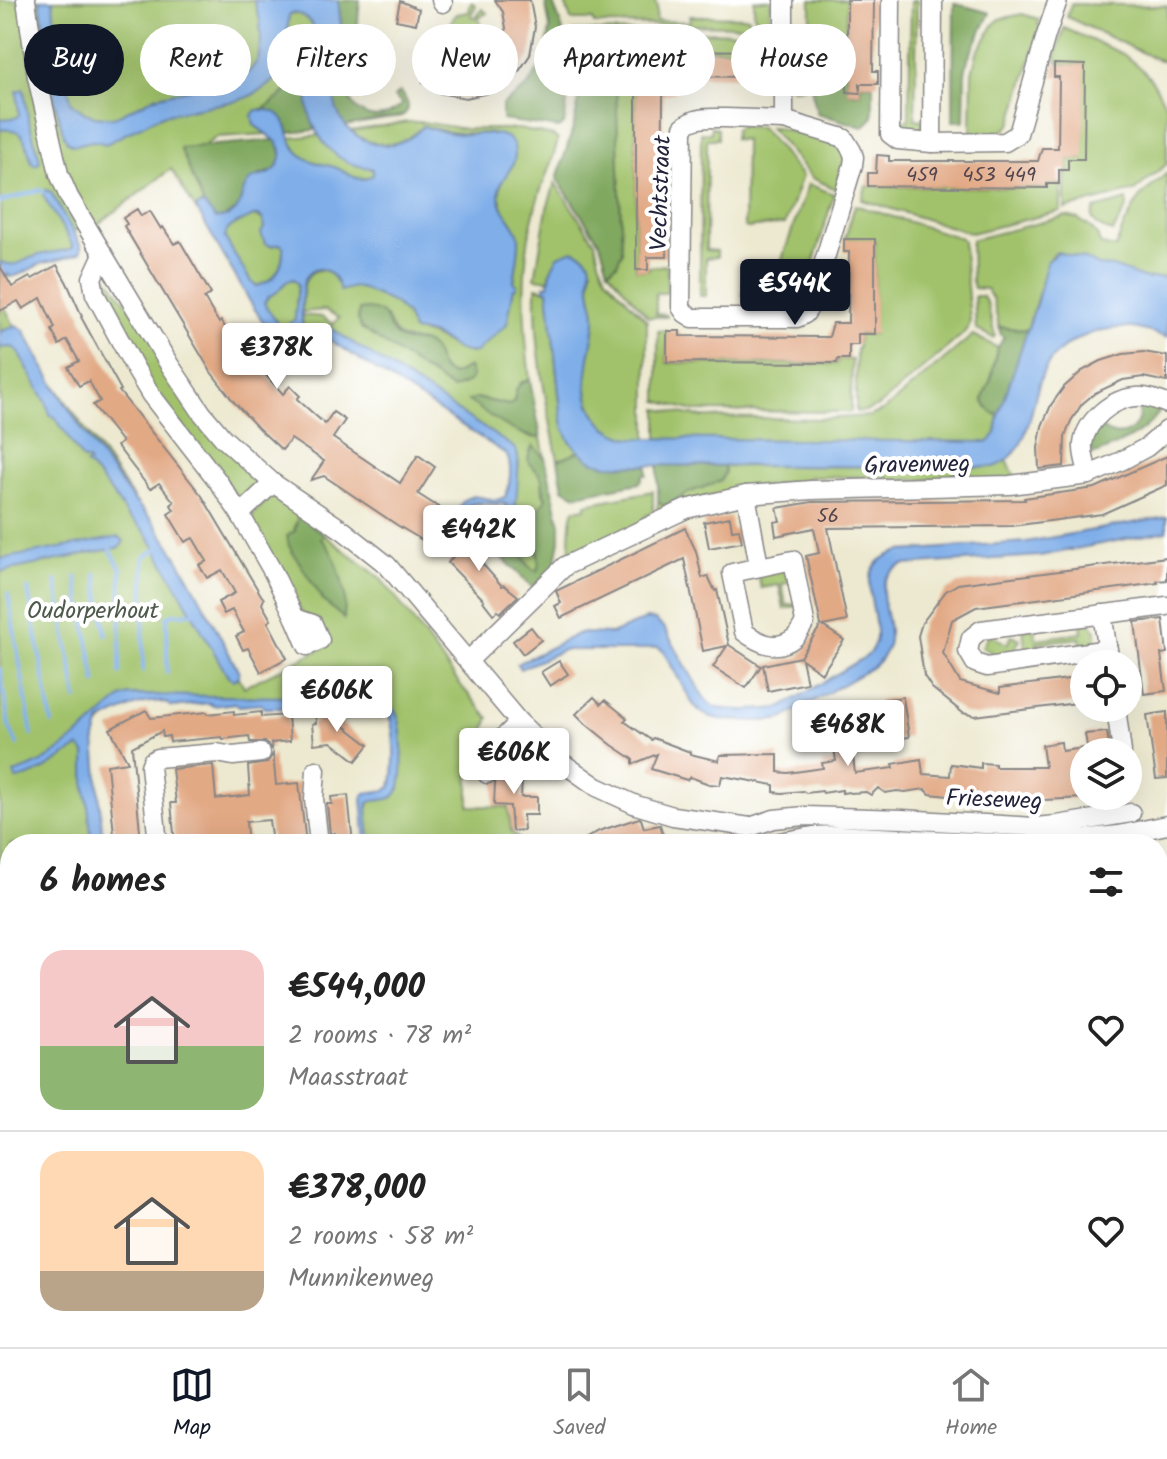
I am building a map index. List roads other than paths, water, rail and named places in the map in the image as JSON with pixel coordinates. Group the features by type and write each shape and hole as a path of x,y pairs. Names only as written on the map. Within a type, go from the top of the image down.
{"street":[{"path":"26,0 37,77 57,169 69,197 169,364 223,438 273,483 344,531 387,565 519,722 576,774 636,805 748,834"},
{"path":"784,0 784,120"},
{"path":"891,0 890,134 898,140 932,143 1005,142 1018,134 1058,0"},
{"path":"932,143 933,0"},
{"name":"Vechtstraat","path":"696,119 784,120 844,138 854,157 811,305 805,314 797,318 693,318 681,307 683,127 696,119"},
{"path":"103,254 92,278 95,294 151,395 240,514 295,618"},
{"path":"1089,475 1083,442 1099,415 1115,403 1137,396 1167,404"},
{"name":"Gravenweg","path":"468,661 565,566 686,509 746,495 811,490 1010,485 1089,475 1147,447 1167,430"},
{"path":"240,514 273,483"},
{"path":"746,495 759,566"},
{"path":"793,560 805,622 795,638 781,644 764,645 744,632 732,573 759,566 793,560"},
{"path":"1070,660 987,667 975,663 968,651 971,638 981,630 1167,606"},
{"path":"1102,614 1108,650"},
{"path":"487,774 495,746 519,722"},
{"path":"157,834 152,761 217,753 233,756 261,753"},
{"path":"316,770 314,799 318,834"},
{"path":"1125,834 1131,810"},
{"name":"Frieseweg","path":"753,834 774,819 805,816 1035,827 1131,813"},
{"path":"901,834 902,819"},
{"name":"Frieseweg","path":"1135,834 1167,825"}],"water":[{"path":"40,0 53,0 56,24 43,24"},
{"path":"254,0 338,0 340,24 312,24 292,13 288,24 267,24 267,87 251,95 251,69 258,60 261,41"},
{"path":"24,89 28,118 40,160 34,165 20,133 0,130 0,119 19,115 17,91"},
{"path":"53,96 70,96 71,102 85,113 113,118 159,96 249,96 162,115 106,144 93,141 73,145 64,136"},
{"path":"308,96 334,96 344,124 359,137 378,144 397,143 414,135 423,126 454,134 494,134 509,139 514,146 514,160 499,194 501,205 519,238 514,283 517,288 514,288 507,324 476,352 463,351 433,335 413,331 405,313 394,303 354,287 340,291 335,278 320,269 305,279 303,329 289,343 277,343 196,208 204,205 216,219 232,214 239,206 249,181 270,173 277,166 281,150 275,140 254,125 252,115 256,110 277,113 294,146 307,159 358,178 373,175 373,169 357,166 334,154 322,140 309,109","holes":["259,216 263,219 261,233 265,244 283,246 278,271 270,280 257,286 251,282 225,238 232,226","294,279 298,284 295,319 287,326 279,326 264,303 287,281"]},
{"path":"46,190 51,192 81,246 81,252 41,264 22,274 10,277 8,274 0,275 0,262 18,264 73,247 43,195"},
{"path":"573,250 586,257 591,265 590,289 595,316 587,372 588,397 603,425 632,438 989,442 996,433 1047,261 1057,252 1146,279 1167,277 1167,337 1118,328 1080,338 1058,352 1038,385 1023,439 1007,460 994,467 608,465 592,461 579,451 570,441 562,421 548,290 544,285 549,285 551,270 558,256"},
{"path":"16,325 24,330 88,439 178,559 239,677 233,680 228,677 150,538 127,516 86,464 88,460 83,460 55,417 50,415 18,351 12,347 0,348 0,332"},
{"path":"326,327 513,447 518,462 515,513 501,540 495,534 506,509 505,504 470,505 451,537 447,535 465,499 473,496 497,500 505,497 510,475 506,454 325,337 323,332"},
{"path":"1167,517 1167,531 1040,556 903,565 892,572 883,588 889,640 881,658 873,667 782,719 734,720 704,714 693,704 658,647 563,650 520,669 517,664 579,633 611,634 646,619 655,620 664,628 711,705 736,710 782,707 868,655 876,638 871,576 875,565 885,557 901,551 1026,542"},
{"path":"119,537 124,541 120,547 0,572 0,559"},
{"path":"342,681 347,683 353,702 391,706 397,712 402,756 400,787 391,798 368,803 370,834 365,834 362,798 366,793 391,787 394,740 391,721 388,714 335,704 306,704 305,700 333,696"},
{"path":"129,695 293,697 295,702 293,708 264,708 261,704 239,706 235,703 172,707 155,702 126,709 100,722 95,739 102,834 91,834 85,787 85,753 79,747 33,774 16,779 14,773 58,752 121,698"}],"waterway":[{"path":"0,202 40,190 44,192"},
{"path":"110,549 121,569 120,673"},
{"path":"143,671 144,557 157,549"},
{"path":"96,574 106,634"},
{"path":"76,577 96,683"},
{"path":"56,581 77,699"},
{"path":"28,589 52,723"},
{"path":"8,594 32,735"},
{"path":"167,672 167,617 193,613"},
{"path":"0,669 9,726 17,744"}],"park label":[{"name":"Oudorperhout","path":"93,610"}]}
